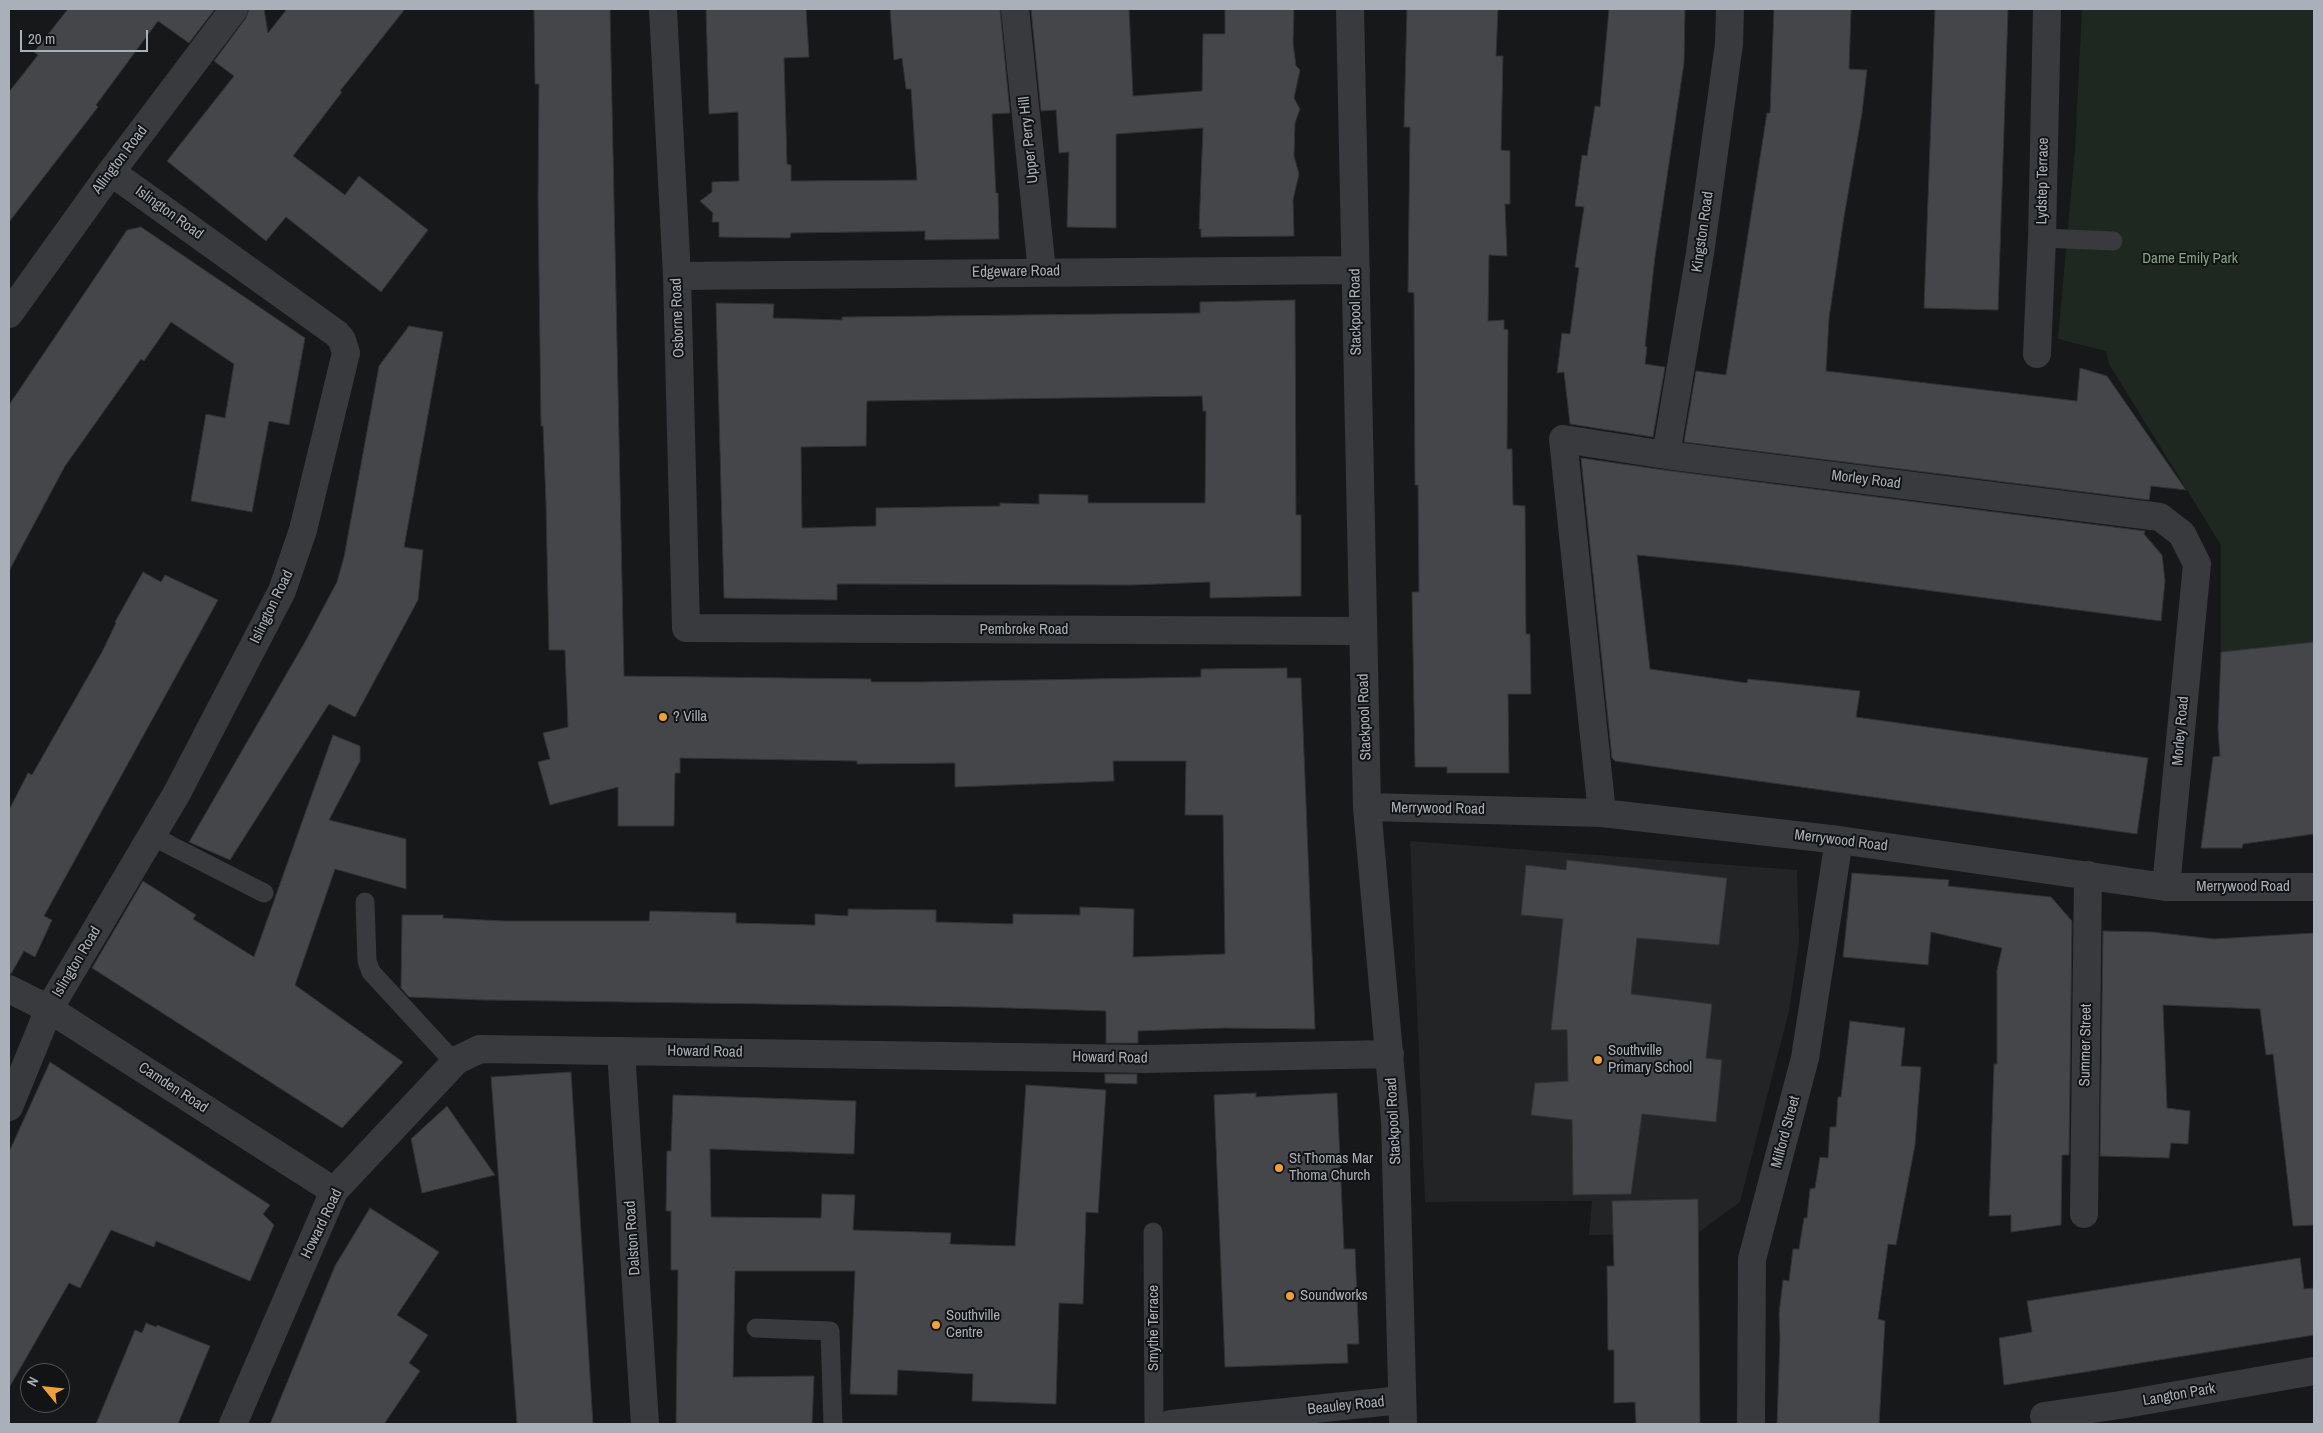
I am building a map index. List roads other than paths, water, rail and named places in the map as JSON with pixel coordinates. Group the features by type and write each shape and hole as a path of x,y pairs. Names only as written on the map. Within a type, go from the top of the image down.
{"street":[{"name":"Allington Road","path":"9,314 234,9"},
{"name":"Osborne Road","path":"663,9 677,276 686,628"},
{"name":"Upper Perry Hill","path":"1015,9 1042,271"},
{"name":"Stackpool Road","path":"1350,9 1367,807 1396,1130 1402,1412"},
{"name":"Kingston Road","path":"1666,455 1702,243 1730,44 1730,9"},
{"name":"Lydstep Terrace","path":"2037,354 2042,238 2047,9"},
{"name":"Islington Road","path":"9,1107 49,1008 177,793 282,591 303,530 346,352 342,340 337,334 112,172"},
{"name":"Edgeware Road","path":"677,276 1042,271 1356,270"},
{"name":"Morley Road","path":"1602,813 1563,439 1666,455 2160,517 2182,534 2197,564 2166,887"},
{"name":"Pembroke Road","path":"686,628 1362,632"},
{"name":"Merrywood Road","path":"1367,807 1602,813 1839,840 2166,887 2314,887"},
{"name":"Milford Street","path":"1751,1424 1752,1259 1805,1058 1839,840"},
{"name":"Summer Street","path":"2084,1214 2088,875"},
{"name":"Camden Road","path":"9,990 49,1008 334,1191"},
{"name":"Howard Road","path":"233,1424 334,1191 455,1063 480,1048 1145,1059 1390,1054"},
{"name":"Dalston Road","path":"621,1051 645,1424"},
{"name":"Langton Park","path":"2044,1416 2130,1404 2314,1370"},
{"name":"Beauley Road","path":"1172,1424 1402,1412"}],"lane":[{"path":"2042,238 2113,241"},
{"path":"152,836 264,892"},
{"path":"365,902 367,961 371,972 455,1063"},
{"name":"Smythe Terrace","path":"1153,1232 1154,1424"},
{"path":"756,1328 830,1331 833,1424"}],"place":[{"name":"? Villa","path":"663,717"},
{"name":"Southville Primary School","path":"1598,1060"},
{"name":"St Thomas Mar Thoma Church","path":"1279,1168"},
{"name":"Soundworks","path":"1290,1296"},
{"name":"Southville Centre","path":"936,1325"}],"park label":[{"name":"Dame Emily Park","path":"2190,259"}]}
